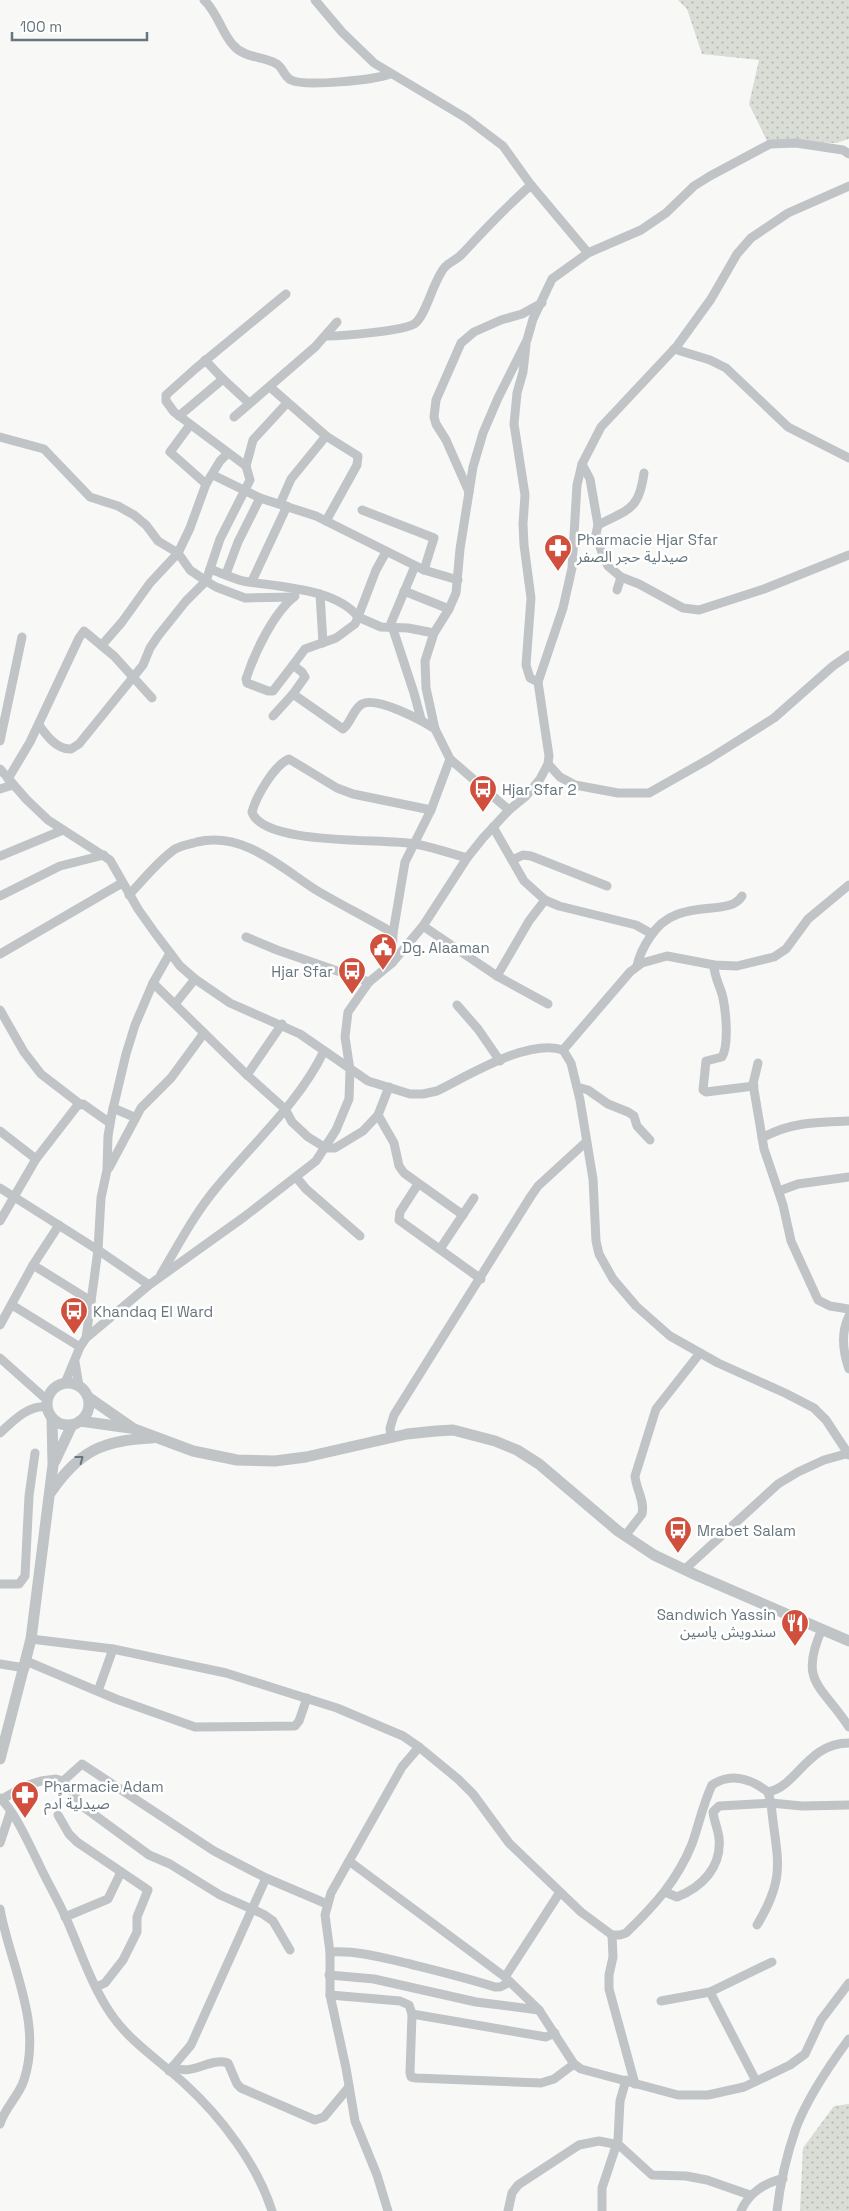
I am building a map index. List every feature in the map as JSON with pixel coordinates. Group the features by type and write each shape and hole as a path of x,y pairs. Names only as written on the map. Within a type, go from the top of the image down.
{"street":[{"path":"204,0 215,13 233,46 245,54 277,64 290,80 300,82 346,81 378,78 390,74"},
{"path":"314,0 342,32 374,63 466,118 490,135 510,153 531,185 588,253"},
{"path":"510,810 450,759 435,730 424,673 425,661 434,633 449,609 456,593 460,549 473,467 483,432 527,340 552,279 588,253 640,230 666,213 694,186 770,144 796,143 843,150 849,154"},
{"path":"327,336 350,336 415,324 420,318 436,281 445,267 459,256 500,213 531,185"},
{"path":"0,1432 31,1409 47,1403 54,1389 65,1383 80,1347 86,1338 159,1277 229,1228 316,1162 326,1148 349,1099 350,1070 345,1037 348,1012 369,982 392,963 423,926 467,858 493,827 533,788 548,764 549,748 538,682 563,608 572,568 577,485 582,464 601,427 674,349 711,299 738,254 751,238 788,213 849,186"},
{"path":"246,466 168,407 166,395 286,294"},
{"path":"469,492 446,440 436,424 434,417 436,400 461,343 474,332 522,314 542,303"},
{"path":"234,417 327,336 337,322"},
{"path":"527,340 523,372 517,393 514,424 525,495 523,531 531,598 526,665 530,678 538,682"},
{"path":"674,349 710,360 726,368 788,427 849,458"},
{"path":"206,360 222,379 249,403"},
{"path":"179,416 222,379"},
{"path":"270,387 326,436 358,456 359,460 326,521"},
{"path":"39,725 49,738 63,748 69,750 74,748 133,679 143,665 150,648 158,636 186,600 206,582 220,539 250,480 246,466 255,437 287,403"},
{"path":"190,425 170,452 206,484"},
{"path":"252,581 283,505 291,479 326,436"},
{"path":"0,437 44,449 90,497 118,506 134,515 146,525 158,540 178,553 190,570 206,582 245,598 294,597"},
{"path":"102,645 122,622 150,583 178,553 190,528 206,484 228,453"},
{"path":"582,464 590,479 598,525 596,534 608,566 621,577 683,608 695,610 764,589 849,556"},
{"path":"598,525 622,513 637,502 644,473"},
{"path":"212,475 260,498 326,521 419,568 458,580"},
{"path":"226,574 238,542 260,498"},
{"path":"362,510 434,538 419,568 404,591 392,617 391,627 421,719"},
{"path":"303,591 287,603 262,641 246,681 273,692 305,649 336,638 355,624 376,570 386,552"},
{"path":"210,569 237,579 320,594 348,606 358,618 381,627 434,633"},
{"path":"617,590 621,577"},
{"path":"404,591 449,609"},
{"path":"320,594 323,643"},
{"path":"0,789 10,782 83,632 88,632 102,645 152,698"},
{"path":"0,741 22,637"},
{"path":"548,764 560,776 575,785 618,794 649,793 709,759 774,718 833,666 849,655"},
{"path":"273,716 305,677 293,665"},
{"path":"292,694 343,729 359,706 367,702 421,719 435,730"},
{"path":"392,963 393,933 405,862 431,810 450,759"},
{"path":"431,810 353,794 322,780 289,760 284,762 268,781 252,812 258,821 286,834 415,844 467,858"},
{"path":"0,770 36,810 63,830 104,855 116,869 129,895 180,966 195,979 230,1003 282,1024 300,1034 368,1081 410,1094 422,1094 437,1091 500,1061 533,1049 555,1047 563,1050 571,1063 577,1087 593,1179 596,1242 603,1264 625,1294 656,1325 670,1336 700,1353 814,1408 826,1420 849,1454 824,1460 778,1484 684,1570"},
{"path":"493,827 524,881 545,900 559,906 636,925 652,934"},
{"path":"0,856 63,830"},
{"path":"129,895 150,872 176,849 211,839 224,839 236,842 275,861 316,890 393,933"},
{"path":"0,896 60,866 104,855"},
{"path":"512,860 523,856 531,856 607,886"},
{"path":"0,954 122,883"},
{"path":"563,1050 630,972 638,966 653,958 667,956 714,965 737,966 774,957 786,949 808,919 849,885"},
{"path":"638,966 638,959 652,934 666,920 681,912 733,905 742,896"},
{"path":"497,976 529,921 545,900"},
{"path":"423,926 497,976 548,1004"},
{"path":"246,937 277,950 369,982"},
{"path":"86,1338 98,1250 101,1198 108,1170 110,1122 113,1108 126,1054 153,983 170,952"},
{"path":"714,965 714,976 724,1004 725,1049 721,1058 707,1059 703,1090 706,1092 754,1086"},
{"path":"175,1004 195,979"},
{"path":"153,983 247,1075 286,1109 292,1122 308,1137 326,1148 335,1148 362,1131 378,1115 389,1087"},
{"path":"457,1005 478,1029 500,1061"},
{"path":"0,1010 24,1052 40,1074 80,1104 110,1122"},
{"path":"247,1075 282,1024"},
{"path":"108,1170 134,1117 171,1078 204,1033"},
{"path":"159,1277 200,1209 238,1162 286,1109 314,1072 324,1051"},
{"path":"758,1064 754,1086 765,1158 774,1174 791,1241 818,1300 830,1306 849,1309"},
{"path":"577,1087 588,1090 608,1104 634,1116 637,1126 650,1140"},
{"path":"0,1221 36,1159 74,1109 80,1104"},
{"path":"113,1108 134,1117"},
{"path":"378,1115 394,1142 402,1171 462,1215"},
{"path":"762,1138 787,1126 810,1122 849,1122"},
{"path":"0,1131 36,1159"},
{"path":"391,1438 390,1428 394,1415 538,1186 586,1142"},
{"path":"296,1177 306,1189 360,1236"},
{"path":"778,1191 798,1184 849,1177"},
{"path":"418,1184 400,1212 399,1220 481,1278"},
{"path":"0,1188 59,1224 149,1285"},
{"path":"440,1249 474,1198"},
{"path":"0,1325 33,1265 59,1224"},
{"path":"33,1265 91,1301"},
{"path":"12,1305 80,1347"},
{"path":"849,1316 844,1329 844,1344 849,1369"},
{"path":"625,1536 643,1510 635,1476 653,1416 700,1353"},
{"path":"0,1358 47,1403 52,1418 53,1465 31,1639 0,1760"},
{"path":"75,1361 79,1386 88,1397 134,1429 215,1457 257,1462 306,1457 408,1434 453,1430 495,1441 516,1450 539,1464 625,1536 654,1555 684,1570 849,1640"},
{"path":"65,1383 79,1386"},
{"path":"53,1465 76,1423 88,1410 88,1397"},
{"path":"52,1418 58,1422 134,1429"},
{"path":"49,1496 64,1472 75,1461 91,1450 129,1440 156,1438"},
{"path":"0,1584 19,1584 25,1576 29,1496 35,1453"},
{"path":"26,1556 41,1558"},
{"path":"822,1629 813,1650 811,1661 812,1673 817,1685 836,1707 849,1727"},
{"path":"31,1639 113,1649 226,1673 307,1698 362,1718 403,1736 419,1747 473,1794 509,1843 591,1921 612,1935 620,1936 626,1933 655,1905 665,1892 692,1844 712,1785 718,1781 738,1778 747,1780 768,1792 775,1791 784,1785 810,1758 830,1746 849,1743"},
{"path":"98,1691 113,1649"},
{"path":"0,1664 25,1664 195,1727 296,1726 307,1698"},
{"path":"388,2211 377,2175 354,2121 330,1995 330,1952 325,1915 326,1904 402,1766 419,1747"},
{"path":"63,1781 82,1764 214,1851 266,1878 326,1904"},
{"path":"272,2211 262,2182 222,2123 171,2069 137,2043 117,2022 103,2001 66,1917 33,1852 1,1799 25,1786 41,1781 56,1779 63,1781 85,1808 149,1855 170,1864 220,1896 253,1909 273,1921 290,1950"},
{"path":"757,1925 773,1896 778,1876 777,1850 768,1792"},
{"path":"708,1794 716,1807"},
{"path":"716,1807 771,1803 802,1806 849,1805"},
{"path":"665,1892 677,1897 687,1893 698,1886 715,1865 719,1852 719,1838 713,1812 716,1807"},
{"path":"0,1843 10,1812"},
{"path":"58,1815 76,1842 148,1890 138,1911 137,1932 124,1960 112,1976 96,1987"},
{"path":"349,1861 508,1980 539,2010 574,2064 589,2072 626,2080 663,2092 693,2096 729,2092 790,2065 804,2054 821,2020 849,1983"},
{"path":"66,1917 108,1899 121,1872"},
{"path":"171,2069 191,2045 266,1878"},
{"path":"330,1952 356,1952 376,1956 500,1987 508,1980 560,1892"},
{"path":"0,1910 25,2000 29,2044 24,2081 0,2124"},
{"path":"612,1935 613,1957 608,1976 609,1988 635,2084"},
{"path":"661,2001 710,1992 772,1962"},
{"path":"329,1975 374,1979 476,2002 539,2010"},
{"path":"710,1992 756,2081"},
{"path":"330,1995 400,2002 409,2005 412,2014 411,2077 541,2083 554,2079 574,2064"},
{"path":"412,2014 546,2037 554,2033"},
{"path":"777,2211 796,2127 829,2066 849,2039"},
{"path":"171,2069 191,2070 216,2062 228,2063 237,2084 241,2088 315,2120 328,2113 349,2087"},
{"path":"602,2211 603,2181 617,2144 620,2130 620,2100 626,2080"},
{"path":"508,2211 512,2193 518,2185 571,2150 589,2142 599,2141 617,2144 652,2175 686,2176 708,2180 750,2195"},
{"path":"741,2211 750,2195 768,2184 783,2179"}],"shaded area":[{"path":"678,0 849,0 849,139 836,143 767,141 749,104 759,60 702,54 687,9"},
{"path":"849,2104 849,2211 800,2211 803,2148 834,2106"}],"place":[{"name":"Pharmacie Hjar Sfar صيدلية حجر الصفر","path":"558,572"},
{"name":"Hjar Sfar 2","path":"483,813"},
{"name":"Dg. Alaaman","path":"383,971"},
{"name":"Hjar Sfar","path":"352,995"},
{"name":"Khandaq El Ward","path":"74,1335"},
{"name":"Mrabet Salam","path":"678,1554"},
{"name":"Sandwich Yassin سندويش ياسين","path":"795,1647"},
{"name":"Pharmacie Adam صيدلية اًدم","path":"25,1819"}]}
